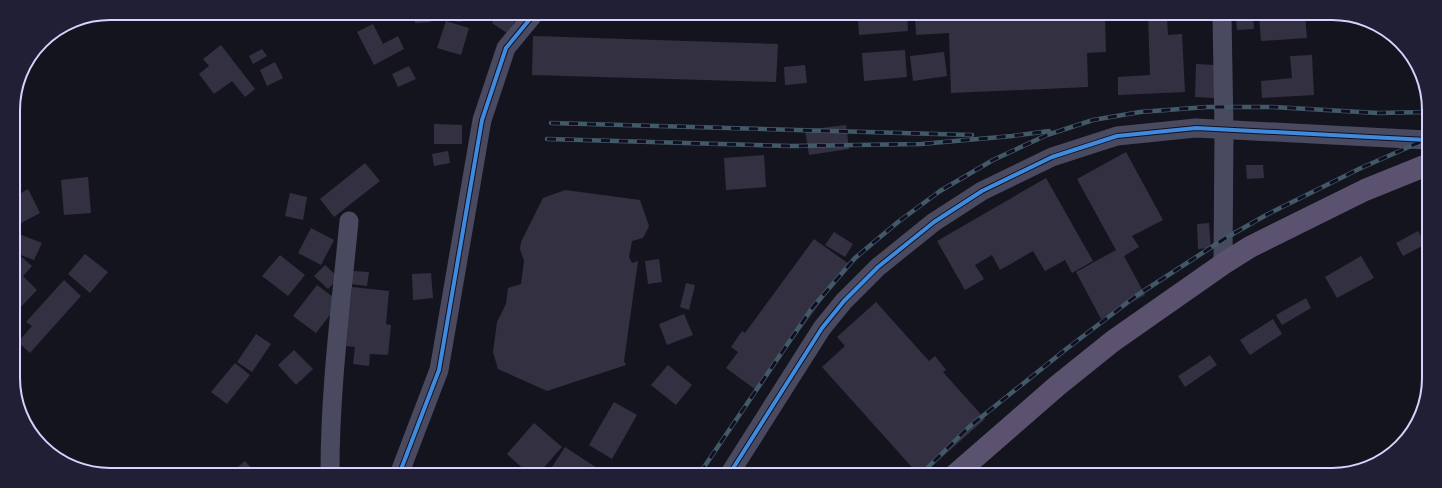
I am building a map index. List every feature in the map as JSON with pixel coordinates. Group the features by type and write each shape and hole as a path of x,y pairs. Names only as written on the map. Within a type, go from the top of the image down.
{"main road":[{"path":"963,468 1057,386 1112,341 1223,264 1250,247 1365,190 1422,167"}],"street":[{"path":"402,468 439,370 482,120 506,48 529,20"},
{"path":"1222,20 1224,129 1223,264"},
{"path":"733,468 822,328 844,301 878,267 934,222 982,191 1052,157 1117,136 1196,128 1422,140"},
{"path":"330,468 330,426 349,221"}],"building":[{"path":"415,20 431,20 431,22 415,23"},
{"path":"457,20 472,20 457,22"},
{"path":"494,20 516,20 507,33 492,23"},
{"path":"858,20 907,20 908,31 859,35"},
{"path":"915,20 1105,20 1106,52 1087,53 1088,87 951,93 949,33 916,35"},
{"path":"1148,20 1167,20 1168,35 1182,34 1185,92 1118,95 1118,77 1150,75"},
{"path":"1236,20 1253,20 1254,29 1237,30"},
{"path":"1259,20 1305,20 1307,38 1261,41"},
{"path":"446,21 469,28 461,55 437,48"},
{"path":"373,24 383,44 398,36 404,49 374,65 357,32"},
{"path":"533,36 778,44 776,82 532,75"},
{"path":"221,45 255,89 245,97 232,81 214,94 199,74 209,66 203,59"},
{"path":"262,49 267,56 253,64 249,56"},
{"path":"905,50 907,77 864,81 862,53"},
{"path":"944,52 947,76 913,81 910,56"},
{"path":"1312,55 1314,95 1262,98 1261,81 1292,78 1290,56"},
{"path":"275,62 283,78 267,86 260,70"},
{"path":"1196,64 1215,65 1214,98 1195,97"},
{"path":"805,65 807,83 785,85 784,67"},
{"path":"409,66 416,79 398,87 392,74"},
{"path":"434,124 462,125 462,144 434,144"},
{"path":"846,125 849,149 809,155 805,130"},
{"path":"448,151 450,163 434,166 432,154"},
{"path":"1126,152 1163,220 1132,236 1139,247 1124,256 1145,295 1101,319 1076,272 1116,250 1077,179"},
{"path":"764,155 766,187 726,190 724,158"},
{"path":"365,163 380,181 334,217 320,199"},
{"path":"1246,165 1263,165 1264,178 1247,179"},
{"path":"88,177 91,213 64,215 61,180"},
{"path":"1046,178 1093,261 1072,273 1065,260 1045,271 1033,251 1000,270 992,255 975,265 984,279 965,290 937,241"},
{"path":"28,189 40,213 20,224 20,194"},
{"path":"565,190 640,200 649,226 643,238 632,241 629,257 632,263 638,261 624,361 626,365 547,391 498,369 493,352 497,322 506,304 508,288 521,284 524,261 520,249 521,242 543,198"},
{"path":"290,193 307,197 303,220 285,216"},
{"path":"1209,223 1211,248 1198,249 1197,224"},
{"path":"311,228 334,240 321,265 298,253"},
{"path":"1418,231 1422,238 1422,246 1403,256 1396,243"},
{"path":"834,232 853,244 845,257 825,245"},
{"path":"20,234 42,243 34,260 20,255"},
{"path":"814,239 849,264 756,390 726,368 738,352 731,347 742,331 745,333"},
{"path":"85,254 108,272 90,293 68,274"},
{"path":"280,255 305,275 288,296 262,276"},
{"path":"20,256 32,266 23,276 37,290 20,308"},
{"path":"1361,256 1374,278 1337,298 1325,277"},
{"path":"659,259 662,282 648,284 645,261"},
{"path":"325,265 339,278 328,289 314,276"},
{"path":"352,271 369,272 367,286 351,284"},
{"path":"431,273 433,298 413,300 412,274"},
{"path":"64,280 81,296 30,353 20,344 20,340 32,326 26,322"},
{"path":"686,283 695,285 689,310 680,307"},
{"path":"317,285 340,302 316,333 293,316"},
{"path":"352,287 389,291 386,324 391,325 388,355 370,354 369,366 353,364 355,347 346,346"},
{"path":"1306,298 1311,308 1282,325 1276,315"},
{"path":"876,302 929,361 935,356 946,370 943,372 985,419 930,468 913,468 822,367 845,346 837,337"},
{"path":"684,314 693,335 667,345 659,324"},
{"path":"1273,319 1282,334 1250,355 1240,340"},
{"path":"256,334 271,344 252,372 237,362"},
{"path":"294,350 313,369 296,385 278,365"},
{"path":"1210,355 1217,365 1185,387 1178,376"},
{"path":"235,363 250,375 227,404 211,392"},
{"path":"668,365 692,385 676,405 651,385"},
{"path":"614,402 637,415 612,459 589,445"},
{"path":"534,423 562,447 543,468 522,468 507,454"},
{"path":"565,447 597,468 551,468"},
{"path":"245,461 251,468 237,468"}],"railway":[{"path":"703,468 812,308 855,258 898,222 940,191 993,160 1047,135 1093,120 1140,112 1207,107 1273,107 1378,113 1422,112"},
{"path":"551,123 972,135"},
{"path":"547,139 791,146 921,144 1012,136 1049,131"},
{"path":"927,468 969,427 1065,350 1136,296 1224,239 1268,214 1361,168 1422,141"}],"cycle path":[{"path":"402,468 439,370 482,120 506,48 529,20"},
{"path":"733,468 822,328 844,301 878,267 934,222 982,191 1052,157 1117,136 1196,128 1422,140"}]}
